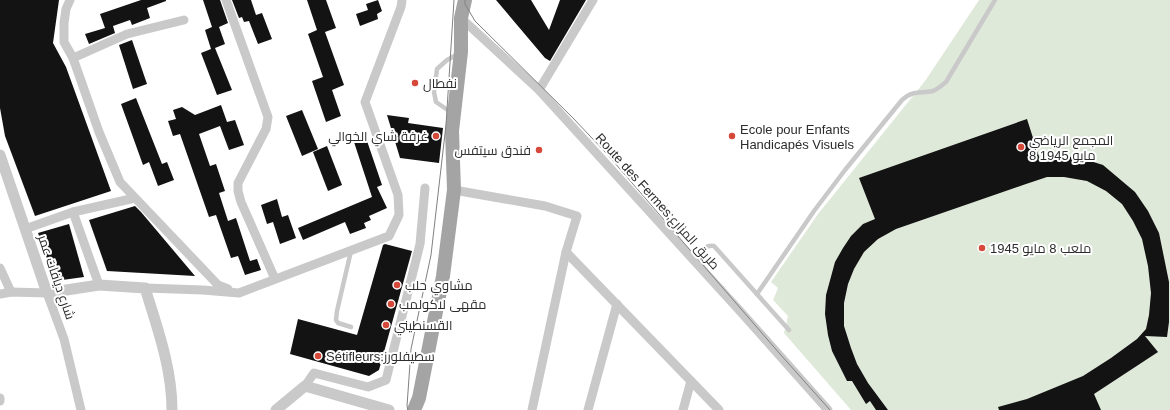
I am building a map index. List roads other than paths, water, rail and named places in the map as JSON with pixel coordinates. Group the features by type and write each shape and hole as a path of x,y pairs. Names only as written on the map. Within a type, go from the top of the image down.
{"main road":[{"path":"416,409 443,276 454,190 452,131 461,52 460,18 465,0"}],"street":[{"path":"70,0 66,9 64,42 73,58 112,165 120,182 218,286 239,293"},
{"path":"226,0 268,117 266,129 238,183 238,191 241,202 275,279"},
{"path":"0,294 11,292 47,293 99,286 239,293 389,236 399,215 398,195 365,102 401,7 402,0"},
{"path":"539,90 593,0"},
{"name":"Route des Fermes;طريق المزارع","path":"460,18 539,90 828,410"},
{"path":"73,58 127,34 184,20"},
{"name":"شارع ديافات عمر","path":"0,155 64,339 81,410"},
{"path":"276,410 305,386 314,373 368,387 386,380 420,244 425,188"},
{"path":"454,190 545,206 577,216 566,252 532,410"},
{"path":"25,229 73,212 135,198"},
{"path":"73,212 99,286"},
{"path":"566,252 719,410"},
{"path":"0,268 11,292"},
{"path":"145,288 164,354 172,396 172,410"},
{"path":"588,410 617,304"},
{"path":"683,410 691,381"},
{"path":"305,386 388,410"}],"lane":[{"path":"757,294 814,211 902,100 912,93 937,89 946,82 995,0"},
{"path":"454,115 436,102 434,92 437,69 447,60 461,52"},
{"path":"692,258 707,246 714,246 789,330"},
{"path":"351,250 336,320 338,323 351,327"}],"tram line":[{"path":"408,410 411,349 431,255 446,125 454,0"},
{"path":"465,0 465,4 475,21 573,118 607,154 830,410"}],"place":[{"name":"نفطال","path":"415,83"},
{"name":"غرفة شاي الخوالي","path":"436,136"},
{"name":"Ecole pour Enfants Handicapés Visuels","path":"732,136"},
{"name":"المجمع الرياضي 8 مايو 1945","path":"1021,147"},
{"name":"فندق سيتفس","path":"539,150"},
{"name":"ملعب 8 مايو 1945","path":"982,248"},
{"name":"مشاوي حلب","path":"397,285"},
{"name":"مقهى لاكولمب","path":"391,304"},
{"name":"القسنطيني","path":"386,325"},
{"name":"Sétifleurs;سطيفلورز","path":"318,356"}]}
